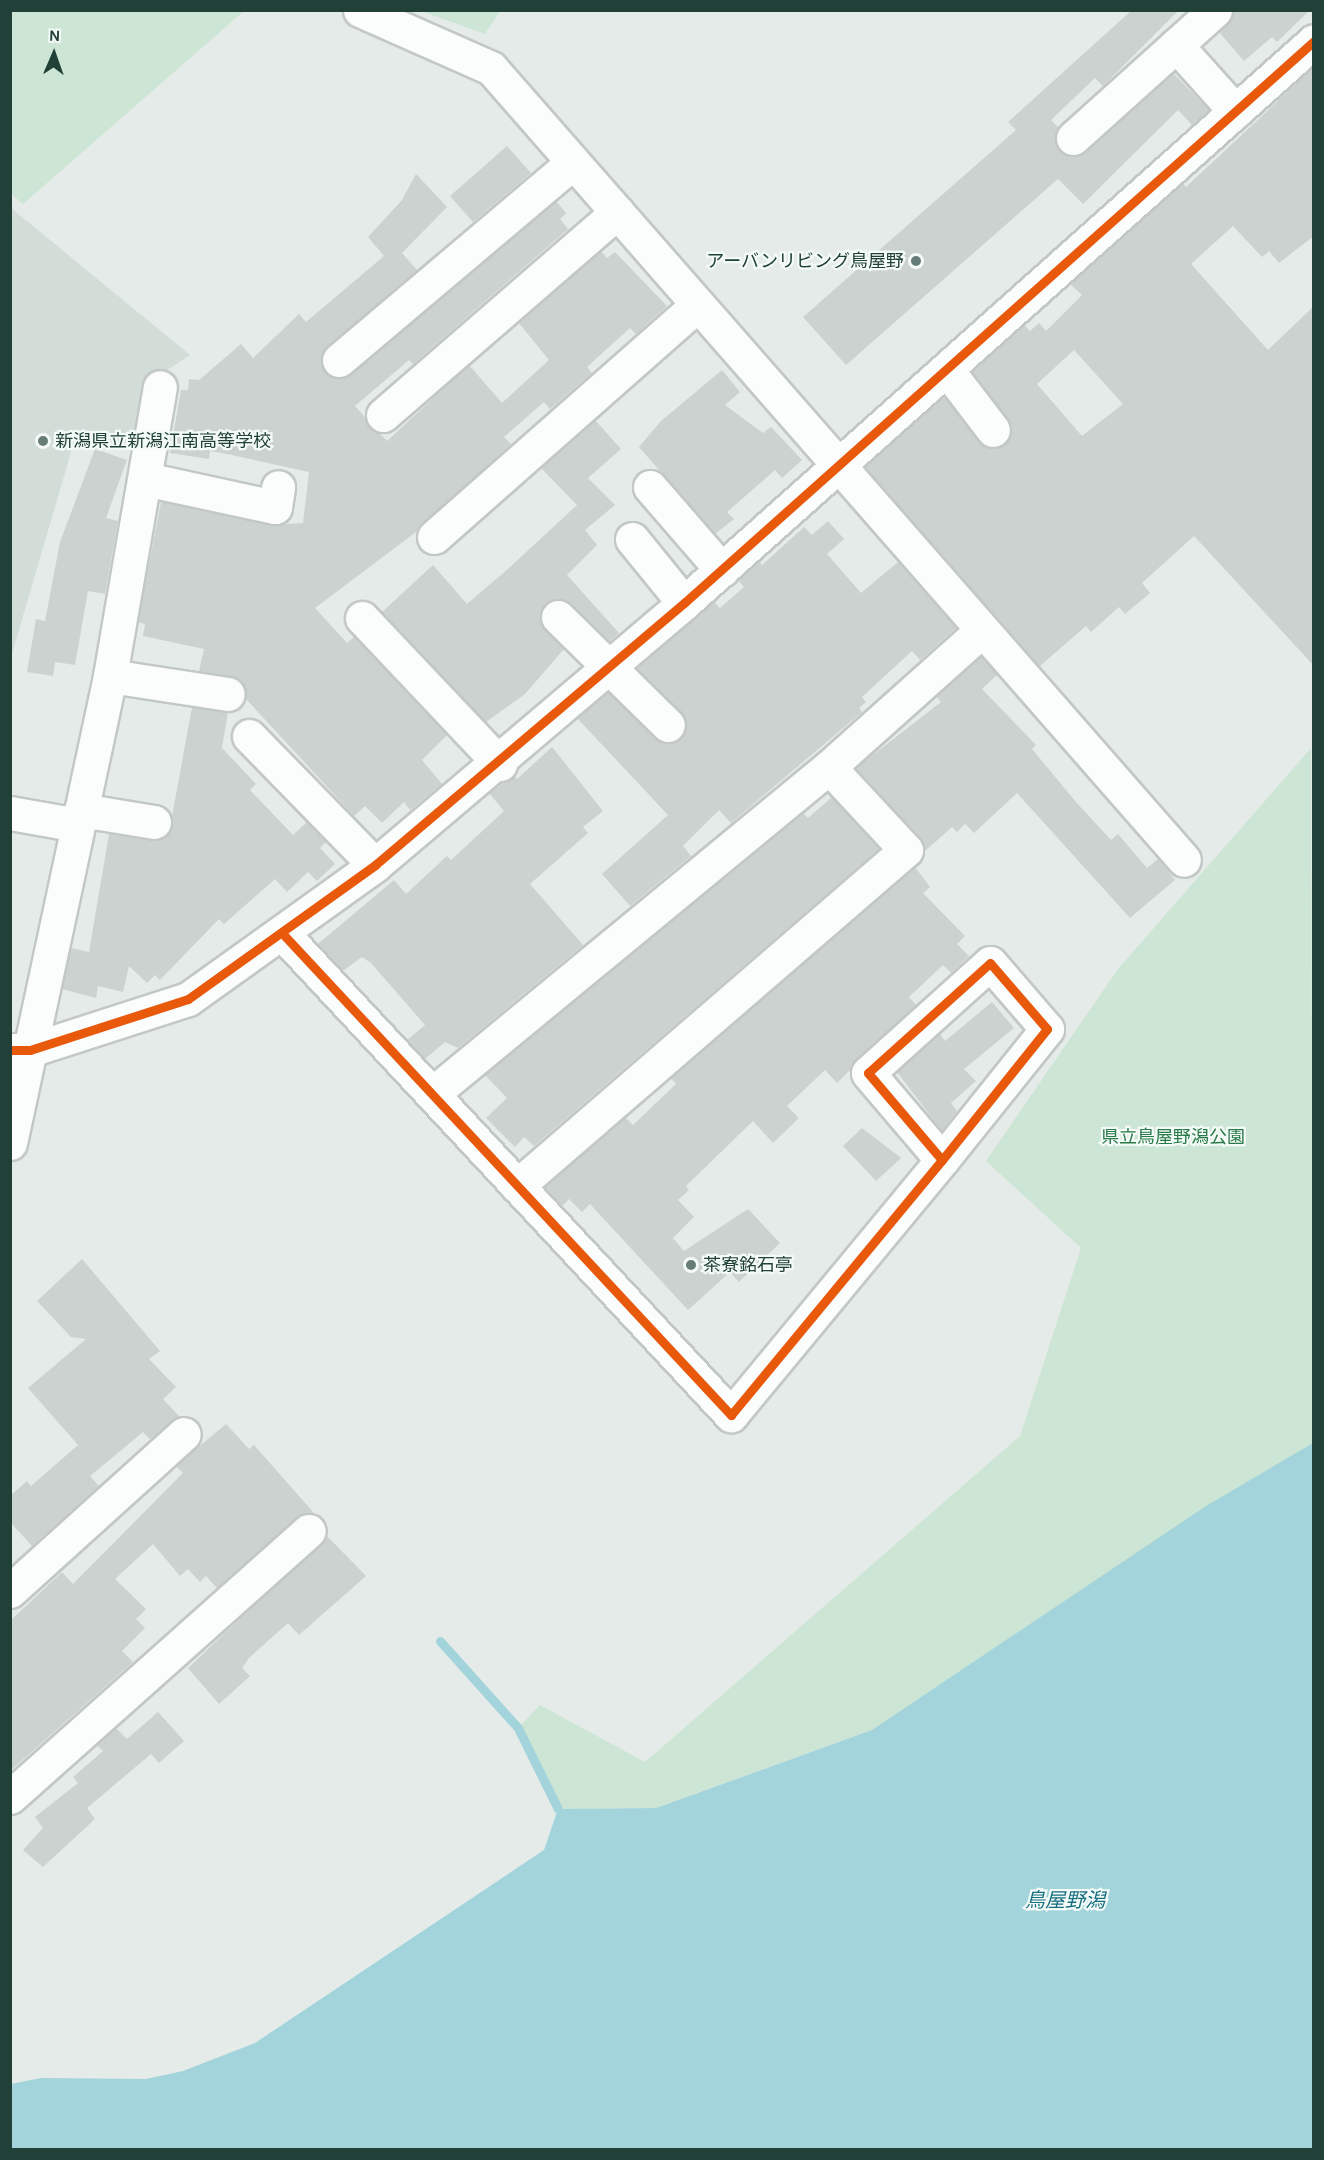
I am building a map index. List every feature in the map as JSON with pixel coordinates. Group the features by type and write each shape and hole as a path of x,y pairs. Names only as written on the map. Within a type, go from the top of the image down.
{"street":[{"path":"360,10 491,68 571,164 617,212 695,307 839,467 1184,860"},
{"path":"1073,138 1215,10"},
{"path":"20,1050 188,999 375,865 500,764 722,570 948,371 1314,41"},
{"path":"1176,45 1235,111"},
{"path":"339,360 571,164"},
{"path":"383,415 617,212"},
{"path":"434,537 695,307"},
{"path":"948,371 993,430"},
{"path":"10,1143 20,1050 80,817 110,676 160,387"},
{"path":"145,479 275,507 278,487"},
{"path":"650,487 722,570"},
{"path":"632,539 684,603"},
{"path":"558,617 668,725"},
{"path":"362,618 500,764"},
{"path":"432,1094 829,767 982,630"},
{"path":"110,676 228,694"},
{"path":"249,736 375,865"},
{"path":"517,1186 906,850 829,767"},
{"path":"10,813 154,822"},
{"path":"282,933 731,1415 942,1160 1047,1029 990,963 868,1073 942,1160"},
{"path":"10,1591 184,1434"},
{"path":"10,1797 309,1531"}],"shaded area":[{"name":"新潟県立新潟江南高等学校","path":"11,208 190,355 149,382 135,450 77,432 11,657"}],"green space":[{"path":"500,10 485,34 421,11"},
{"path":"10,11 244,11 23,204 11,194"},
{"name":"県立鳥屋野潟公園","path":"1311,748 1313,1443 872,1730 655,1808 558,1809 518,1728 540,1705 645,1762 1020,1436 1081,1248 986,1161 1118,969"}],"water":[{"name":"鳥屋野潟","path":"1313,1443 1313,2149 11,2149 11,2084 41,2078 146,2079 183,2071 255,2043 544,1850 558,1809 656,1808 872,1730 1206,1506"}],"building":[{"path":"1132,10 1179,10 1103,86 1095,78 1051,120 1058,127 1059,150 1084,155 1173,73 1209,110 1192,125 1178,110 1083,204 1058,179 846,365 803,317 1016,130 1008,122"},
{"path":"1233,10 1310,10 1277,42 1272,37 1244,61 1219,32"},
{"path":"1314,67 1314,236 1279,263 1269,251 1262,257 1233,226 1191,264 1268,350 1314,306 1314,666 1194,536 1142,583 1150,593 1125,614 1119,607 1091,632 1086,626 1040,666 865,467 944,396 979,442 995,449 1005,444 1012,428 1008,419 972,371 1024,325 1030,331 1039,323 1046,331 1082,295 1070,284 1183,183 1186,187","holes":["1074,350 1123,404 1082,436 1037,384"]},
{"path":"507,146 531,173 473,222 450,196"},
{"path":"416,174 447,207 402,253 417,270 322,353 321,364 332,377 351,374 556,201 566,213 560,219 568,229 413,364 409,360 355,406 387,441 469,365 502,403 549,360 518,322 601,251 607,258 615,252 667,306 636,334 630,328 587,367 592,373 550,409 544,402 504,437 511,444 416,532 315,608 347,643 354,637 447,735 422,760 442,784 410,810 404,802 382,823 365,806 354,816 246,699 240,680 199,671 204,649 143,636 145,624 138,622 161,502 271,525 303,523 309,472 210,451 209,459 170,453 181,390 188,390 189,379 199,380 241,344 253,358 299,314 306,322 384,256 368,237 402,200"},
{"path":"722,370 740,392 725,405 763,433 771,427 802,460 782,478 775,470 727,512 734,519 715,534 639,447 661,421"},
{"path":"595,420 621,449 588,478 615,505 585,530 597,545 567,575 619,633 610,641 571,603 554,599 545,603 540,623 564,649 525,694 486,722 382,612 433,565 467,604 509,568 577,505 541,468"},
{"path":"95,449 127,460 106,518 118,521 105,594 88,591 75,665 55,662 53,676 27,672 36,619 45,621 60,542"},
{"path":"828,521 844,539 827,554 861,593 898,562 956,628 920,660 912,651 862,697 866,702 859,708 862,712 731,823 719,810 683,846 691,856 630,906 602,874 668,815 577,718 608,692 655,739 672,743 681,738 686,729 681,712 637,668 714,602 720,608 744,587 738,580 759,561 762,565 804,527 812,535"},
{"path":"981,656 997,675 982,689 1036,745 1032,749 1076,802 1111,840 1118,834 1147,868 1158,859 1175,880 1130,918 1017,793 974,833 965,824 957,832 952,827 924,852 920,837 856,768 941,702 936,696"},
{"path":"192,707 228,712 222,748 256,784 250,790 293,835 307,822 326,842 320,848 335,864 317,881 308,872 287,892 275,879 224,924 219,919 160,980 155,975 147,983 129,966 123,992 98,986 96,998 62,989 71,948 89,952 109,834 152,841 169,833"},
{"path":"552,747 603,811 583,827 588,833 530,884 583,945 458,1048 445,1042 425,1059 407,1040 425,1025 371,963 362,957 343,971 318,944 394,880 406,894 447,856 451,860 504,811 489,793 514,776 517,779"},
{"path":"832,797 879,849 534,1146 524,1137 515,1147 486,1118 507,1098 485,1075 803,813 808,818"},
{"path":"915,867 930,887 923,893 965,936 957,944 969,956 951,973 943,965 909,997 916,1005 837,1083 825,1070 787,1106 799,1118 773,1143 753,1121 686,1186 689,1190 678,1200 694,1217 673,1238 684,1251 748,1209 780,1243 739,1282 730,1272 688,1310 590,1204 582,1212 569,1199 562,1206 545,1188 625,1117 633,1125 676,1084 671,1078"},
{"path":"992,1002 1014,1028 964,1069 976,1081 951,1103 957,1111 942,1131 897,1072 940,1034 945,1041"},
{"path":"862,1128 901,1158 876,1181 843,1146"},
{"path":"82,1259 160,1351 149,1359 176,1387 163,1399 179,1416 150,1439 143,1432 90,1476 99,1486 32,1546 10,1522 10,1496 27,1481 31,1486 78,1445 28,1388 86,1339 71,1337 37,1301"},
{"path":"226,1424 249,1449 254,1445 314,1513 297,1517 217,1588 206,1576 200,1582 188,1569 180,1576 153,1544 115,1579 146,1609 136,1619 145,1628 122,1651 133,1662 10,1771 10,1621 62,1572 73,1584 183,1473 176,1466"},
{"path":"327,1536 366,1576 299,1635 288,1623 249,1658 242,1668 250,1676 219,1704 188,1668"},
{"path":"158,1712 184,1741 159,1763 151,1754 87,1808 95,1819 43,1867 23,1850 43,1828 35,1817 78,1783 73,1777 103,1751 97,1745 116,1728 127,1739"}],"waterway":[{"path":"440,1641 518,1728 558,1809"}],"cycle path":[{"path":"10,1050 30,1050 188,999 375,865 684,603 1314,41"},
{"path":"282,933 731,1415 942,1160 1047,1029 990,963 868,1073 942,1160"}],"place":[{"name":"アーバンリビング鳥屋野","path":"916,261"},
{"name":"新潟県立新潟江南高等学校","path":"43,441"},
{"name":"茶寮銘石亭","path":"691,1265"}]}
